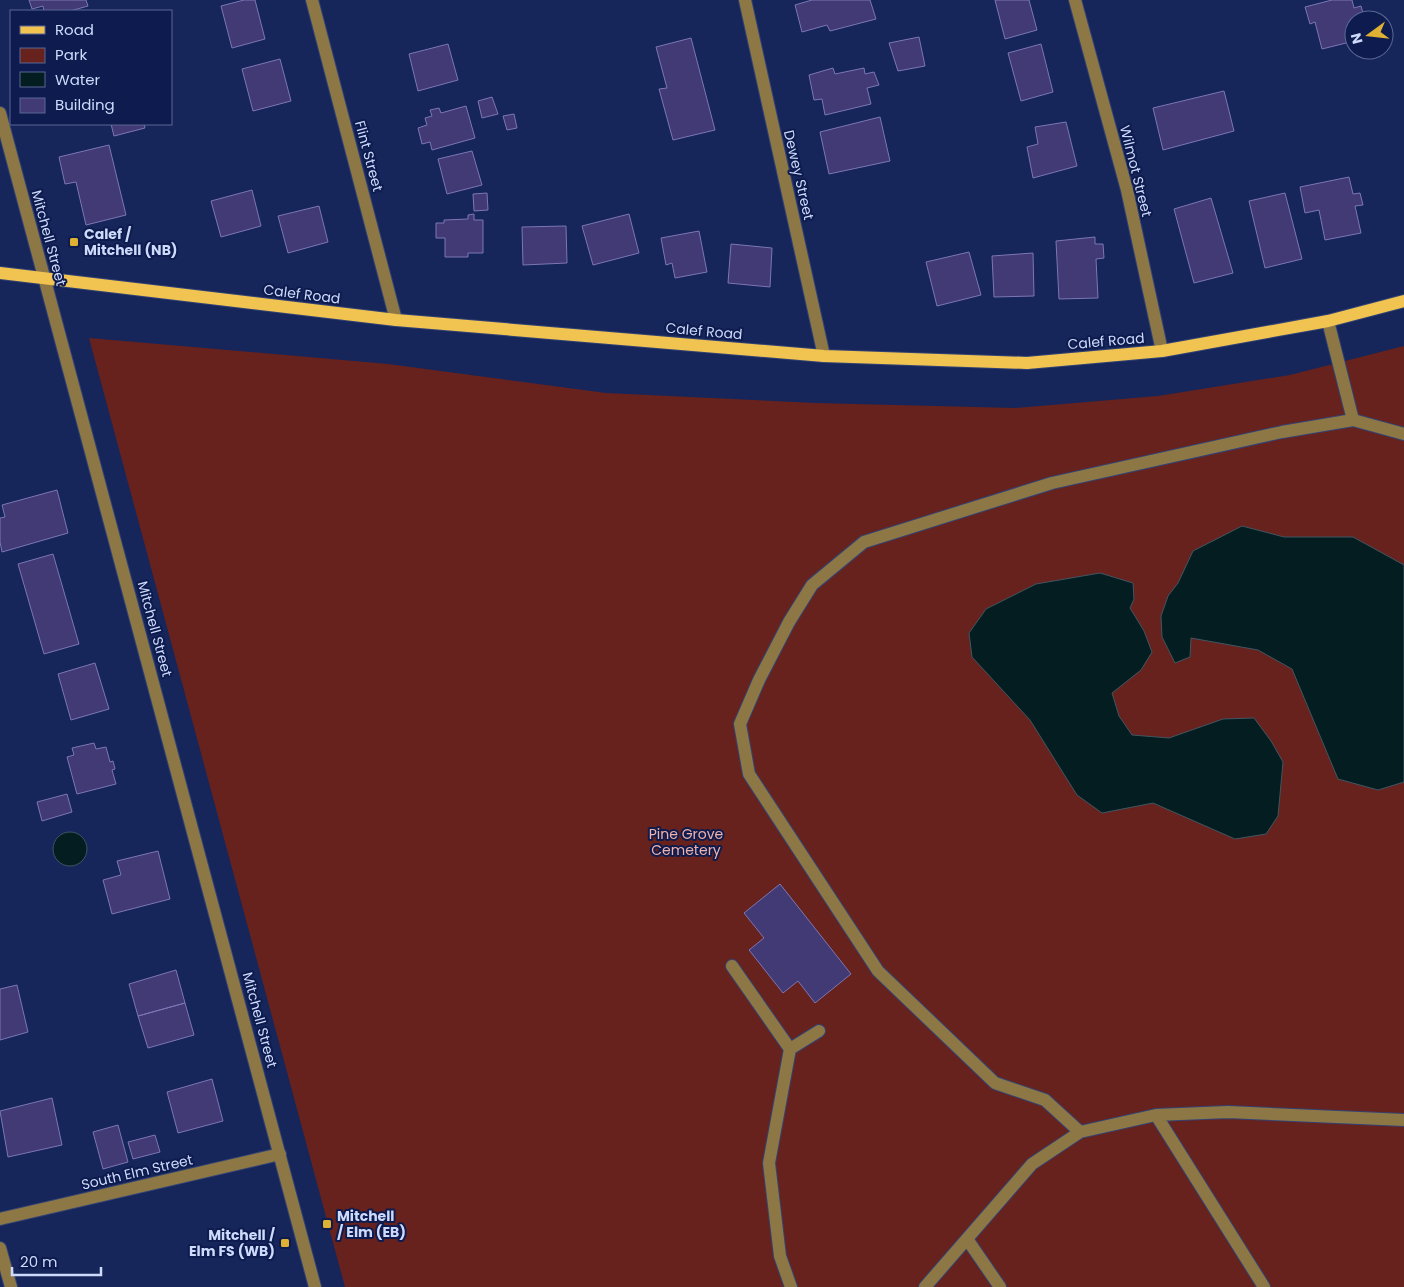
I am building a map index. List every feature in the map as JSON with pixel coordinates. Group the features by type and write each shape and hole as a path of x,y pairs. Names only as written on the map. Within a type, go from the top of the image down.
{"main road":[{"name":"Calef Road","path":"0,273 396,320 824,356 1027,362 1162,351 1328,321 1404,301"}],"street":[{"name":"Flint Street","path":"312,0 396,320"},
{"name":"Dewey Street","path":"745,0 824,356"},
{"name":"Wilmot Street","path":"1075,0 1127,190 1162,351"},
{"name":"Mitchell Street","path":"0,112 315,1287"},
{"path":"1328,321 1353,420"},
{"path":"1080,1132 1046,1100 995,1082 878,971 749,774 740,724 759,680 784,631 812,584 864,542 1052,483 1282,432 1353,420 1404,434"},
{"path":"732,966 790,1049 769,1163 780,1256 791,1287"},
{"path":"790,1049 818,1031"},
{"path":"926,1287 1032,1164 1080,1132 1156,1115 1228,1112 1404,1120"},
{"path":"1156,1115 1264,1287"},
{"name":"South Elm Street","path":"0,1218 280,1154"},
{"path":"967,1239 1000,1287"},
{"path":"0,1248 11,1287"}],"green space":[{"name":"Pine Grove Cemetery","path":"89,338 388,364 606,393 815,403 1015,408 1158,396 1290,375 1404,346 1404,1287 345,1287"}],"water":[{"path":"1242,526 1284,537 1353,537 1404,565 1404,782 1378,790 1338,779 1292,669 1258,650 1191,638 1190,657 1175,663 1162,637 1161,616 1168,596 1178,583 1193,551"},
{"path":"1100,573 1133,583 1134,599 1130,608 1144,631 1152,652 1141,670 1112,693 1119,716 1132,735 1169,738 1223,719 1254,718 1271,741 1283,762 1278,816 1266,834 1235,839 1153,803 1102,813 1077,795 1030,720 972,657 969,633 986,609 1036,584"},
{"path":"70,832 82,837 87,849 82,861 70,866 58,861 53,849 58,837"}],"building":[{"path":"29,0 86,0 88,6 74,10 44,10 43,6 32,9"},
{"path":"244,0 255,0 265,39 232,48 221,6"},
{"path":"812,0 870,0 876,19 830,31 827,25 802,32 795,5"},
{"path":"995,0 1029,0 1037,30 1005,39"},
{"path":"1332,0 1352,0 1354,8 1361,6 1362,10 1344,10 1344,44 1322,49 1315,22 1310,24 1305,7"},
{"path":"919,37 925,66 898,71 889,43"},
{"path":"691,38 715,130 673,140 659,89 667,88 656,47"},
{"path":"448,44 458,80 418,91 409,54"},
{"path":"1041,44 1053,92 1021,101 1008,53"},
{"path":"280,59 291,101 253,111 242,69"},
{"path":"833,68 835,74 864,68 865,74 874,72 879,85 867,88 871,104 825,115 822,99 814,100 809,75"},
{"path":"1224,91 1234,131 1163,150 1153,108"},
{"path":"492,97 498,114 482,118 478,101"},
{"path":"466,106 475,138 432,150 430,142 422,144 418,128 427,125 425,118 432,116 430,110 439,108 441,113"},
{"path":"514,114 517,128 507,130 503,116"},
{"path":"880,117 890,161 829,174 820,132"},
{"path":"1066,122 1077,166 1033,178 1027,147 1038,144 1035,127"},
{"path":"111,125 144,125 145,128 114,136"},
{"path":"109,145 126,215 86,225 76,182 65,184 59,157"},
{"path":"472,151 482,185 447,194 438,159"},
{"path":"1349,177 1353,194 1360,193 1363,205 1355,206 1361,233 1325,240 1319,210 1305,213 1300,187"},
{"path":"252,190 261,226 221,237 211,201"},
{"path":"487,193 488,210 474,211 473,194"},
{"path":"1285,193 1302,259 1265,268 1249,201"},
{"path":"1211,198 1233,273 1194,283 1174,209"},
{"path":"319,206 328,242 288,253 278,216"},
{"path":"474,214 474,220 483,220 483,253 468,253 468,257 445,257 445,238 436,238 436,223 444,223 444,220 468,219 468,215"},
{"path":"629,214 639,253 593,265 582,226"},
{"path":"566,226 567,263 523,265 522,227"},
{"path":"699,231 707,272 675,278 672,263 666,265 661,238"},
{"path":"1095,237 1095,244 1103,244 1104,258 1096,259 1098,298 1059,299 1056,241"},
{"path":"731,244 772,248 770,287 728,283"},
{"path":"969,252 981,295 937,306 926,262"},
{"path":"1033,253 1034,296 994,297 992,256"},
{"path":"57,490 68,533 2,552 0,518 5,517 2,505"},
{"path":"53,554 79,644 44,654 18,564"},
{"path":"95,663 109,709 71,720 58,674"},
{"path":"94,743 96,749 106,747 110,762 113,761 115,769 112,770 116,784 77,794 67,757 74,755 72,748"},
{"path":"67,794 72,812 42,821 37,802"},
{"path":"158,851 170,899 112,914 103,880 121,875 117,861"},
{"path":"780,884 851,974 815,1003 798,981 783,993 749,950 764,938 744,913"},
{"path":"176,970 185,1003 138,1016 129,984"},
{"path":"17,985 28,1032 0,1040 0,989"},
{"path":"185,1003 194,1035 148,1048 138,1016"},
{"path":"212,1079 223,1121 178,1133 167,1092"},
{"path":"52,1098 62,1145 8,1157 0,1111"},
{"path":"118,1125 128,1162 103,1169 93,1132"},
{"path":"155,1135 160,1152 133,1159 128,1142"}],"place":[{"name":"Calef / Mitchell (NB)","path":"74,242"},
{"name":"Mitchell / Elm (EB)","path":"327,1224"},
{"name":"Mitchell / Elm FS (WB)","path":"285,1243"}]}
